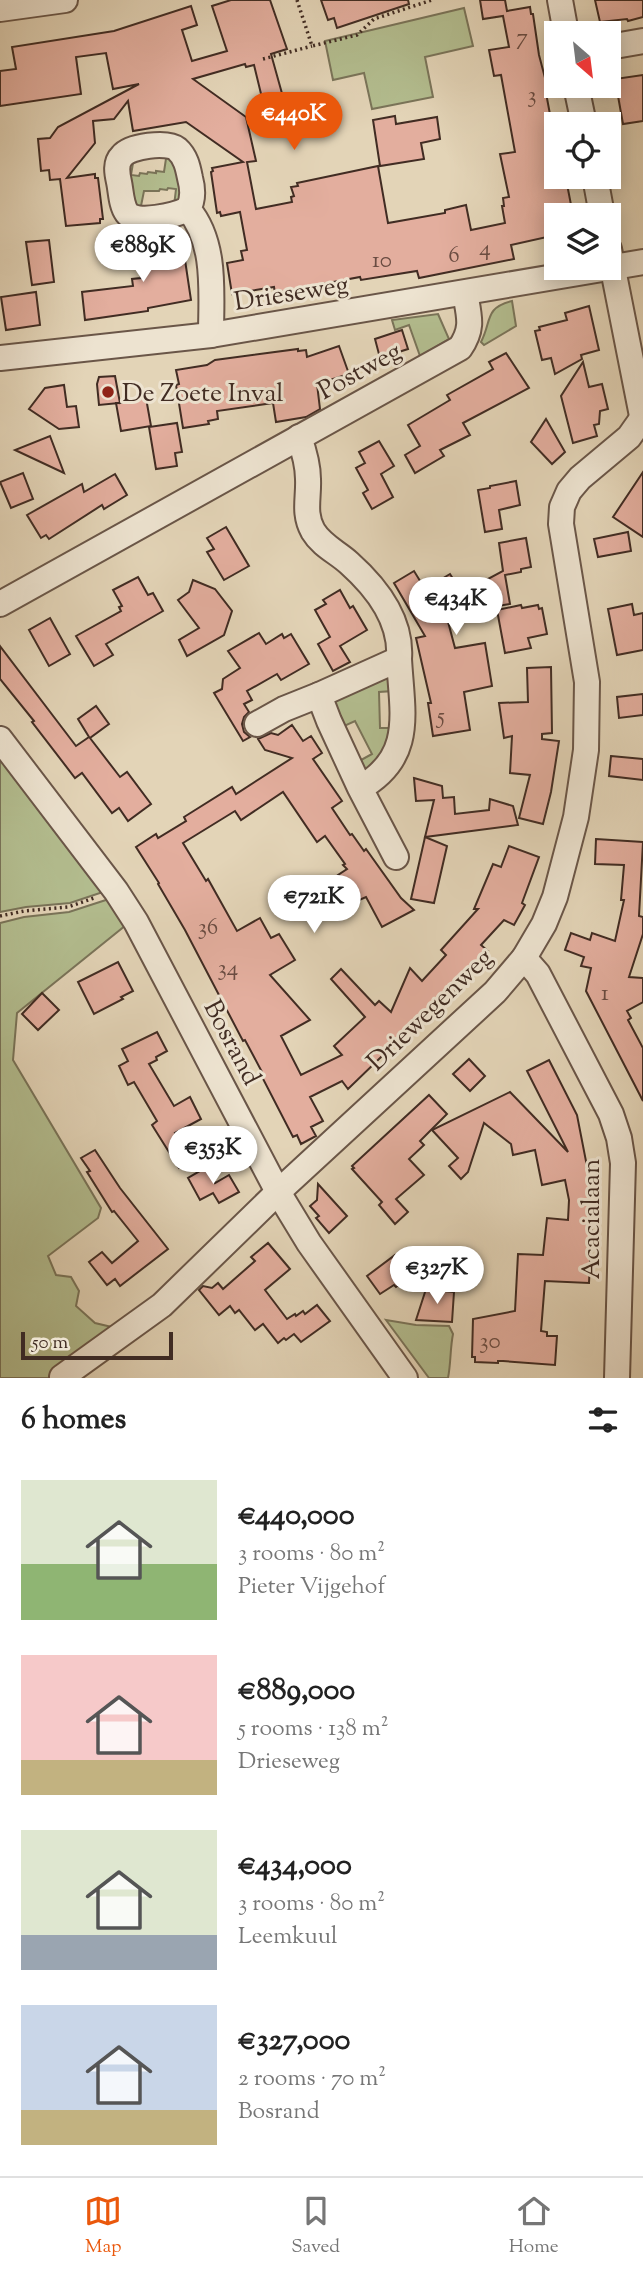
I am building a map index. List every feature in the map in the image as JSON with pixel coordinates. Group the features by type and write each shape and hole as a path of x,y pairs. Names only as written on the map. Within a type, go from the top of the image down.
{"street":[{"path":"0,9 65,0"},
{"path":"560,0 564,21"},
{"path":"621,45 643,41"},
{"path":"188,209 201,231 211,268 211,335"},
{"path":"621,259 643,262"},
{"path":"466,293 544,274"},
{"path":"615,280 642,420"},
{"name":"Drieseweg","path":"0,358 211,335 466,293"},
{"name":"Postweg","path":"0,604 460,348 468,337 470,326 466,293"},
{"name":"Driewegenweg","path":"62,1377 162,1305 278,1192 495,992 524,958 544,924 567,858 586,750 587,682 561,524 562,507 569,491 580,478 629,436 642,420"},
{"path":"299,437 306,457 307,518 325,546 356,570 387,608 398,633 402,715 399,747 388,768 375,780 360,788"},
{"path":"257,724 284,709 399,659"},
{"path":"319,695 328,721 396,857"},
{"name":"Bosrand","path":"0,739 116,891 136,922 278,1192 309,1243 405,1378"},
{"name":"Acacialaan","path":"524,958 538,974 611,1114 619,1138 623,1163 617,1378"}],"path":[{"path":"297,0 312,46"},
{"path":"263,59 357,35 374,19 432,0"},
{"path":"0,916 68,906 116,891"}],"green space":[{"path":"464,8 473,46 425,57 433,97 372,109 364,73 333,80 325,41"},
{"path":"167,152 171,153 185,197 174,206 176,189 144,191 140,211 130,205 129,160 134,157 131,175 164,172"},
{"path":"512,301 516,326 484,345 481,342 490,316 497,307"},
{"path":"438,314 449,339 420,356 409,325 395,330 392,320"},
{"path":"388,670 393,691 379,692 380,728 394,728 393,738 368,773 359,765 361,760 372,754 355,721 342,727 333,709 335,697"},
{"path":"0,756 103,892 70,903 0,912"},
{"path":"109,899 126,925 17,1013 13,1060 101,1208 98,1218 48,1256 56,1275 71,1277 79,1291 76,1306 95,1323 116,1328 48,1378 0,1378 0,923 24,917 69,912"},
{"path":"386,1320 416,1325 449,1326 453,1334 448,1378 429,1378"}],"building":[{"path":"231,0 270,0 287,49 271,54 283,97 263,102 254,65 246,67 245,64 193,79 246,117 256,161 247,162 256,209 292,202 291,197 294,196 291,187 298,186 297,183 378,166 388,223 445,213 445,210 466,205 471,230 505,223 503,198 509,197 500,154 515,152 501,75 494,76 489,50 509,47 503,16 483,19 480,0 505,0 507,11 530,7 544,74 544,98 547,98 550,112 544,112 544,189 568,189 571,203 544,203 544,238 511,245 514,259 419,278 417,271 361,280 360,277 275,293 274,287 232,294 227,263 243,260 241,251 247,250 240,212 221,216 220,212 217,213 211,172 212,168 243,162 186,122 133,131 128,101 114,119 93,121 95,143 67,178 95,174 95,178 98,178 103,219 100,219 100,223 66,226 60,179 50,180 49,170 41,171 38,139 50,138 58,127 139,84 113,89 106,53 76,57 81,94 0,106 0,71 16,69 12,47 114,31 191,6 197,25 182,30 192,61 227,51 212,6"},
{"path":"321,0 408,0 409,4 337,28 334,18 328,20"},
{"path":"595,0 643,0 643,17 628,21 600,21"},
{"path":"643,75 643,121 623,124 618,98 621,98 621,78"},
{"path":"395,116 396,124 437,117 440,139 421,143 424,159 380,166 373,120"},
{"path":"161,232 165,264 185,260 191,300 148,308 148,311 85,320 82,292 133,286 132,279 141,278 135,233"},
{"path":"49,240 54,282 32,285 26,242"},
{"path":"36,292 40,325 6,330 1,297"},
{"path":"589,306 599,350 581,355 582,359 555,374 551,358 542,360 535,331 540,330 539,327 567,320 565,313"},
{"path":"402,330 408,349 380,358 375,339"},
{"path":"339,346 349,374 317,384 320,409 306,417 276,422 273,403 217,411 218,419 208,421 209,424 183,428 176,370 207,365 215,360 298,349 306,350 307,357"},
{"path":"506,353 529,388 463,423 470,435 440,450 444,456 415,473 405,455 420,446 408,425 450,400 447,395 493,369 489,362"},
{"path":"583,362 589,387 602,384 608,409 600,411 599,424 594,425 597,436 573,443 561,396"},
{"path":"115,376 120,403 146,398 151,426 121,431 116,403 99,405 99,377"},
{"path":"64,385 67,407 76,406 79,427 59,429 29,409 45,388"},
{"path":"546,419 565,452 552,464 531,442"},
{"path":"177,423 182,452 175,453 177,466 156,469 149,427"},
{"path":"50,436 64,473 15,450"},
{"path":"379,441 394,466 381,474 393,497 372,509 363,493 368,490 356,468 365,463 359,452"},
{"path":"643,472 643,537 613,517"},
{"path":"23,473 33,499 11,508 0,482"},
{"path":"115,474 127,495 104,509 102,505 49,539 46,535 41,538 27,515 82,484 84,492"},
{"path":"516,481 520,505 499,510 502,529 485,532 478,490"},
{"path":"226,527 249,566 224,580 207,552 214,549 207,538"},
{"path":"628,532 631,551 598,557 594,539"},
{"path":"526,538 531,567 505,575 510,604 446,614 455,648 485,643 492,686 464,692 470,730 433,736 428,703 431,703 416,638 425,636 394,583 414,571 425,589 450,574 462,593 503,571 499,543"},
{"path":"138,577 148,595 153,593 163,611 106,644 113,655 94,666 76,636 121,611 119,607 122,606 113,590"},
{"path":"193,580 215,589 232,611 224,635 187,656 179,640 199,628 178,600 189,592"},
{"path":"340,590 367,630 340,646 350,662 333,671 318,644 330,637 315,610 326,604 323,600"},
{"path":"632,604 634,615 643,613 643,650 617,655 608,609"},
{"path":"521,605 522,608 538,605 539,609 542,608 547,634 528,638 531,648 505,653 497,610"},
{"path":"50,618 70,654 49,666 29,630"},
{"path":"259,633 266,644 282,634 284,638 291,634 309,664 281,680 277,674 247,691 252,700 244,704 249,712 242,724 244,732 250,737 243,741 214,693 222,689 223,679 240,668 228,651"},
{"path":"0,646 76,746 89,737 78,719 96,706 109,724 90,738 120,777 127,772 151,804 128,821 119,808 112,813 82,773 75,778 0,679"},
{"path":"551,667 552,733 542,734 542,739 559,741 543,824 519,818 530,775 510,773 512,736 504,738 499,703 528,702 527,668"},
{"path":"643,694 643,715 619,718 617,697"},
{"path":"292,725 303,741 311,736 322,753 313,759 342,801 332,808 350,835 352,834 364,851 366,849 401,898 414,910 382,927 366,897 357,901 338,875 347,869 325,836 317,842 283,792 241,820 235,811 183,843 206,881 208,879 237,931 260,918 271,938 279,934 295,960 270,975 310,1020 281,1036 301,1075 342,1055 334,1046 365,1017 331,979 341,969 375,1005 379,1001 391,1012 410,968 422,981 446,955 441,950 478,909 474,909 493,864 501,867 509,846 539,857 522,903 525,905 514,925 504,920 481,945 488,951 455,987 457,989 443,1004 440,1000 348,1089 342,1081 310,1097 323,1121 311,1127 316,1136 301,1144 297,1135 293,1137 245,1040 243,1041 159,883 136,847 156,834 158,838 186,821 184,817 232,787 236,794 292,758 265,750 258,739 271,733 278,735"},
{"path":"611,756 643,759 643,780 609,776"},
{"path":"414,778 442,786 443,798 454,797 455,814 489,810 490,799 513,806 518,825 425,837 434,800 416,801"},
{"path":"425,837 447,846 434,903 411,899"},
{"path":"596,839 643,842 639,916 643,917 643,934 629,977 643,978 643,1002 627,1011 631,1018 628,1020 643,1048 643,1101 586,991 591,968 581,966 584,957 565,950 571,933 590,940 592,933 615,941 624,900 621,900 624,865 595,864"},
{"path":"118,962 133,991 94,1014 78,982"},
{"path":"42,993 59,1010 38,1030 22,1014"},
{"path":"157,1032 167,1051 149,1064 174,1106 190,1097 201,1119 175,1133 190,1162 179,1168 152,1125 157,1121 134,1082 128,1085 119,1066 128,1061 122,1049"},
{"path":"469,1059 485,1076 470,1091 453,1074"},
{"path":"549,1060 577,1115 593,1197 589,1283 545,1281 541,1331 547,1332 547,1336 557,1336 555,1365 475,1362 475,1357 472,1357 473,1319 515,1311 518,1254 543,1255 547,1218 568,1220 569,1200 565,1180 542,1185 535,1150 513,1155 511,1144 484,1123 468,1172 461,1179 449,1166 458,1158 432,1130 510,1092 568,1152 527,1071"},
{"path":"429,1095 447,1114 420,1141 424,1145 409,1159 424,1175 396,1199 408,1212 395,1224 379,1205 382,1202 352,1166"},
{"path":"95,1150 120,1188 168,1249 120,1286 115,1279 107,1285 89,1262 102,1252 112,1263 138,1241 114,1211 112,1212 87,1172 90,1171 81,1158"},
{"path":"207,1167 215,1183 229,1175 239,1192 219,1203 213,1193 200,1200 188,1178"},
{"path":"318,1184 347,1216 329,1233 310,1206 317,1200"},
{"path":"268,1243 290,1269 265,1290 287,1319 303,1311 305,1314 317,1305 330,1321 301,1342 294,1334 278,1343 263,1324 255,1330 239,1310 235,1313 230,1306 219,1315 199,1290 203,1286 212,1288 218,1283 223,1289 255,1261 251,1257"},
{"path":"395,1255 410,1276 396,1287 394,1285 380,1294 367,1276"},
{"path":"426,1289 454,1292 452,1322 416,1320"}],"place":[{"name":"De Zoete Inval","path":"108,392"}]}
